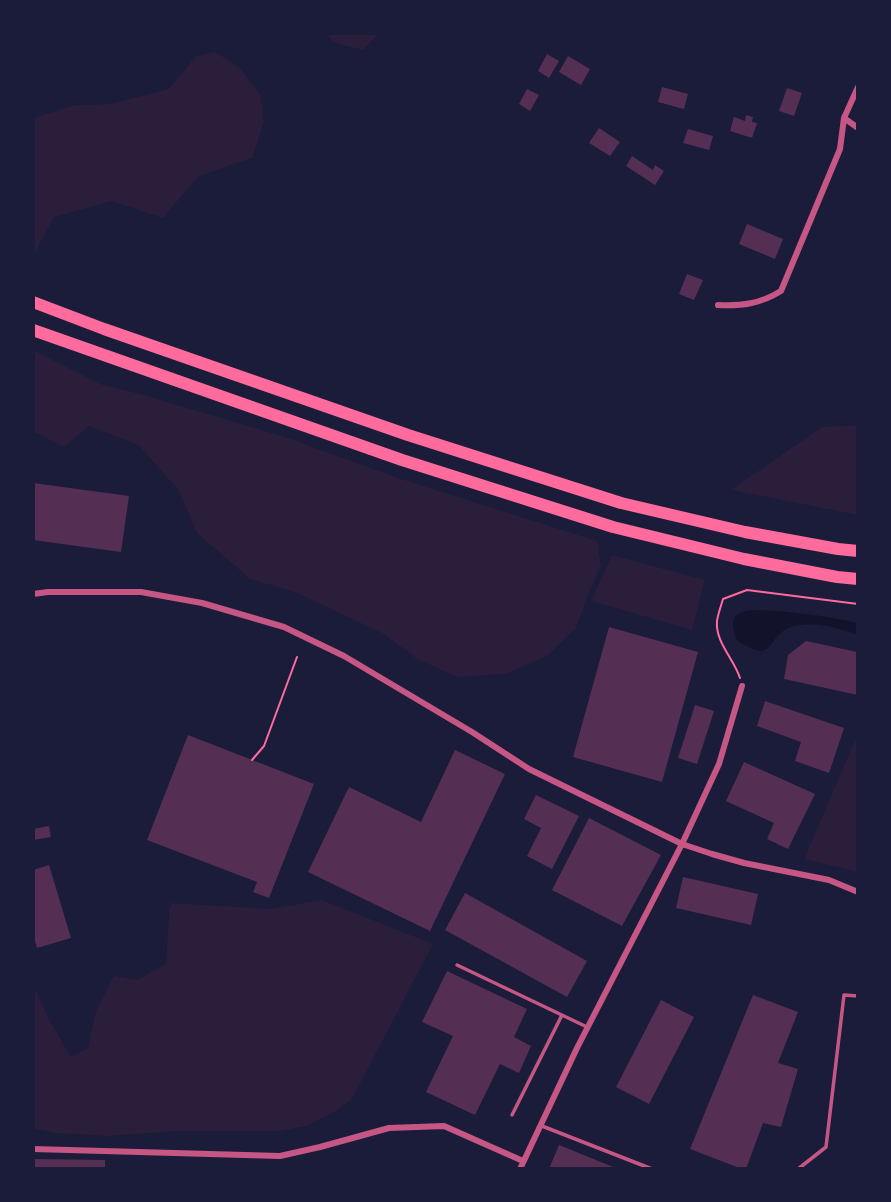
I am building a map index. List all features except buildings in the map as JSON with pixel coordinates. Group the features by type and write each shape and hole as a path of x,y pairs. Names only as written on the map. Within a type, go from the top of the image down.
{"highway":[{"path":"33,302 104,330 408,435 621,503 746,532 858,551"},
{"path":"33,330 402,460 613,527 744,559 858,579"}],"street":[{"path":"718,306 739,306 766,300 781,291 840,149 844,118 858,87"},
{"path":"844,118 858,128"},
{"path":"33,594 141,592 202,603 284,627 344,656 530,769 682,844 744,863 829,880 858,892"},
{"path":"520,1169 587,1027 682,844 719,764 742,685"},
{"path":"33,1149 280,1156 388,1128 444,1126 523,1161"}],"lane":[{"path":"457,965 587,1027"},
{"path":"798,1169 826,1147 845,995 858,996"},
{"path":"512,1115 562,1015"},
{"path":"540,1125 652,1169"}],"path":[{"path":"742,685 737,668 720,641 717,622 723,599 747,590 858,604"},
{"path":"252,760 264,746 297,657"}],"shaded area":[{"path":"326,33 379,33 363,50 333,42"},
{"path":"215,52 239,67 260,94 264,122 252,158 199,176 163,218 112,201 54,217 33,256 33,118 75,105 109,104 169,89 196,56"},
{"path":"33,350 100,384 288,438 398,478 597,541 601,566 576,628 547,656 505,674 457,677 417,659 384,634 295,592 250,579 197,533 178,489 138,445 89,426 64,447 33,431"},
{"path":"858,425 858,515 731,490 822,427"},
{"path":"612,555 705,580 692,630 591,601"},
{"path":"753,610 806,614 858,623 858,635 825,626 799,625 783,631 769,647 758,651 737,640 733,628 736,615"},
{"path":"858,733 858,872 804,859"},
{"path":"322,900 433,944 352,1099 306,1126 280,1131 179,1131 108,1136 54,1133 33,1128 33,989 71,1057 88,1048 96,1011 114,976 137,980 166,964 169,912 172,903 271,909"}]}
